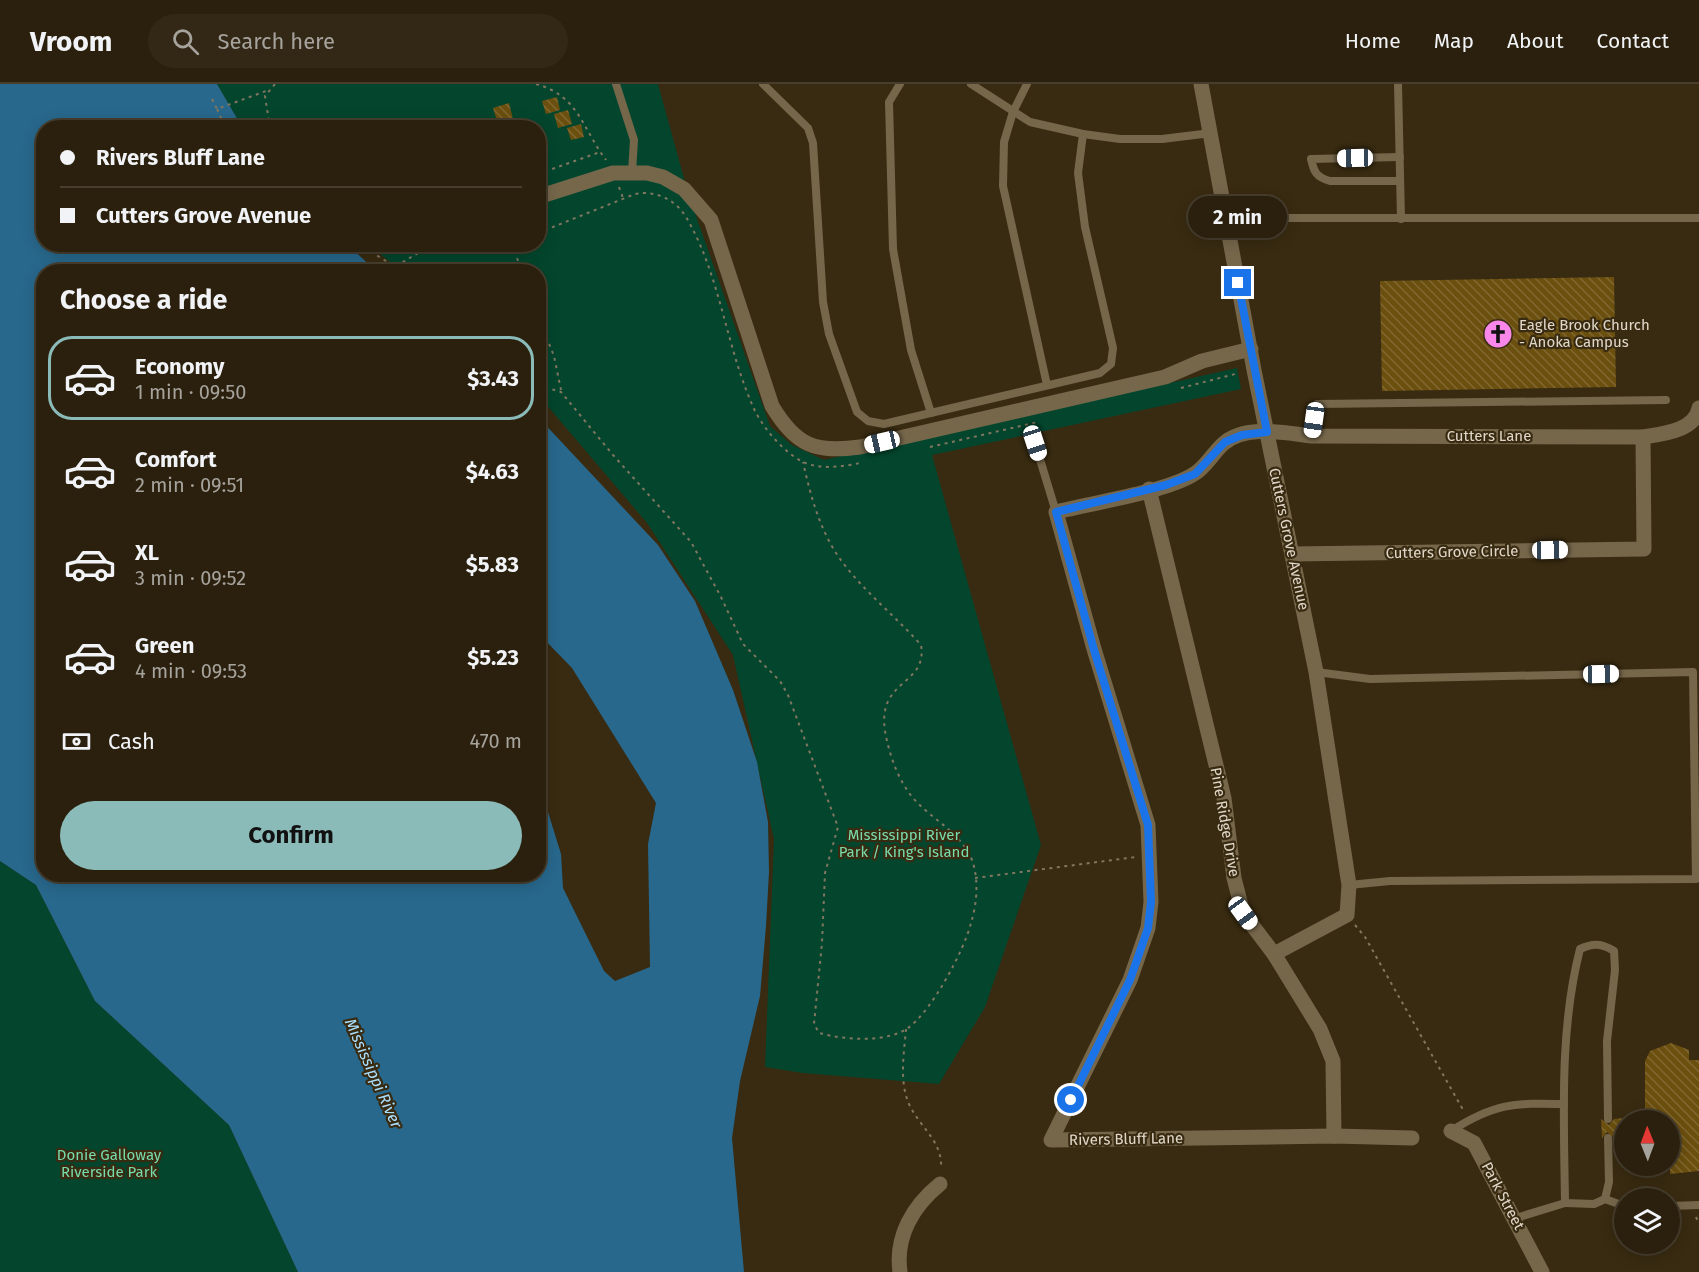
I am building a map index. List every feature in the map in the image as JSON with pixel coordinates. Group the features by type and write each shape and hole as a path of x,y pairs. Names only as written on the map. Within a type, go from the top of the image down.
{"street":[{"name":"Cutters Grove Avenue","path":"1201,84 1267,432 1316,672 1349,885 1347,915"},
{"path":"546,194 613,172 632,171 663,177 684,189 711,220 772,406 784,426 797,438 814,448 833,451 872,445 1165,377 1202,361 1251,349"},
{"name":"Cutters Lane","path":"1267,432 1312,436 1643,437 1668,433 1686,425 1698,415 1699,408"},
{"path":"1056,512 1149,489 1195,474 1225,442 1242,435 1267,432"},
{"name":"Cutters Grove Circle","path":"1292,554 1644,549 1643,437"},
{"name":"Pine Ridge Drive","path":"1149,489 1224,798 1234,878 1243,913 1274,954 1320,1029 1333,1060 1334,1136"},
{"name":"Rivers Bluff Lane","path":"1056,512 1110,704 1148,825 1151,902 1148,928 1130,980 1051,1140 1334,1136 1412,1138"},
{"path":"1274,954 1347,915"},
{"name":"Park Street","path":"1451,1131 1474,1143 1542,1272"},
{"path":"900,1272 899,1247 905,1227 915,1208 940,1184"}],"lane":[{"path":"616,84 634,140 632,171"},
{"path":"763,84 807,128 813,143 823,302 829,334 857,412 868,421 884,424 1100,373 1111,364 1113,348 1085,227 1078,173 1083,134"},
{"path":"900,84 889,102 893,249 911,350 931,413"},
{"path":"971,84 1030,122 1083,134 1120,139 1162,139 1210,133"},
{"path":"1027,84 1013,112 1004,142 1002,186 1047,385"},
{"path":"1398,84 1401,219"},
{"path":"1400,157 1311,159 1314,172 1320,178 1330,181 1400,181"},
{"path":"1226,218 1318,216 1401,219 1699,218"},
{"path":"1312,436 1317,404 1666,400"},
{"path":"1035,443 1056,512"},
{"path":"1316,672 1370,679 1693,672 1696,879 1390,881 1349,885"},
{"path":"1565,1203 1565,1050 1572,978 1580,949 1591,944 1602,944 1614,951 1615,970 1607,1041 1608,1119"},
{"path":"1451,1131 1479,1113 1498,1106 1564,1104"},
{"path":"1605,1200 1609,1182 1608,1138"},
{"path":"1515,1218 1565,1203 1594,1204 1605,1200 1614,1203"},
{"path":"1680,1206 1699,1205"}],"path":[{"path":"217,109 267,91 275,84"},
{"path":"536,84 552,88 582,116 591,139 613,172 623,198"},
{"path":"267,91 269,120"},
{"path":"212,99 222,120"},
{"path":"546,171 600,152"},
{"path":"546,230 623,198 644,192 661,195 685,216 704,259 758,416 769,433 803,462 814,507 839,557 921,645 923,658 919,668 890,695 886,704 884,716 889,748 899,777 914,799 967,849 975,878 971,923 964,940 929,1007 906,1029 862,1040 842,1039 819,1033 815,1029 814,1013 822,942 825,873 838,826 823,793 794,707 780,681 743,644 722,597 691,542 613,455 561,392 554,356 546,336"},
{"path":"372,252 393,264"},
{"path":"399,264 420,252"},
{"path":"546,387 561,392"},
{"path":"975,878 1149,855"},
{"path":"1347,915 1365,937 1462,1108 1451,1131"},
{"path":"906,1029 904,1088 910,1105 939,1147 940,1184"}],"green space":[{"name":"Mississippi River Park / King's Island","path":"217,84 658,84 688,193 770,426 792,445 824,460 1237,368 1241,389 932,455 1041,845 985,1007 939,1084 803,1073 765,1067 774,839 733,655 647,523 546,404 546,264 392,264 378,252 546,252 546,120 238,120"},
{"name":"Donie Galloway Riverside Park","path":"0,861 36,885 95,1001 229,1125 298,1272 0,1272"}],"water":[{"name":"Mississippi River","path":"0,84 217,84 238,120 36,120 36,252 356,252 368,264 36,264 36,882 546,882 546,806 561,854 563,888 604,971 615,981 650,967 648,844 656,803 572,668 546,641 546,425 658,545 695,601 733,690 757,762 768,822 769,872 766,926 760,996 740,1081 732,1138 744,1272 298,1272 229,1125 95,1001 36,885 0,861"}],"building":[{"path":"557,97 560,110 546,114 542,101"},
{"path":"509,103 513,119 497,120 493,108"},
{"path":"568,110 572,124 558,128 554,114"},
{"path":"581,124 584,137 571,140 567,128"},
{"name":"Eagle Brook Church - Anoka Campus","path":"1614,277 1616,387 1382,391 1380,281"},
{"path":"1671,1043 1689,1050 1689,1060 1699,1060 1699,1171 1680,1173 1680,1110 1645,1110 1645,1061 1650,1051"},
{"path":"1601,1119 1609,1125 1614,1119 1614,1138 1607,1132 1602,1138"}],"place":[{"name":"Eagle Brook Church - Anoka Campus","path":"1498,334"}],"route":[{"path":"1071,1100 1130,980 1148,928 1151,902 1148,825 1129,770 1056,512 1166,485 1195,474 1225,442 1242,435 1267,432 1238,283"}]}
